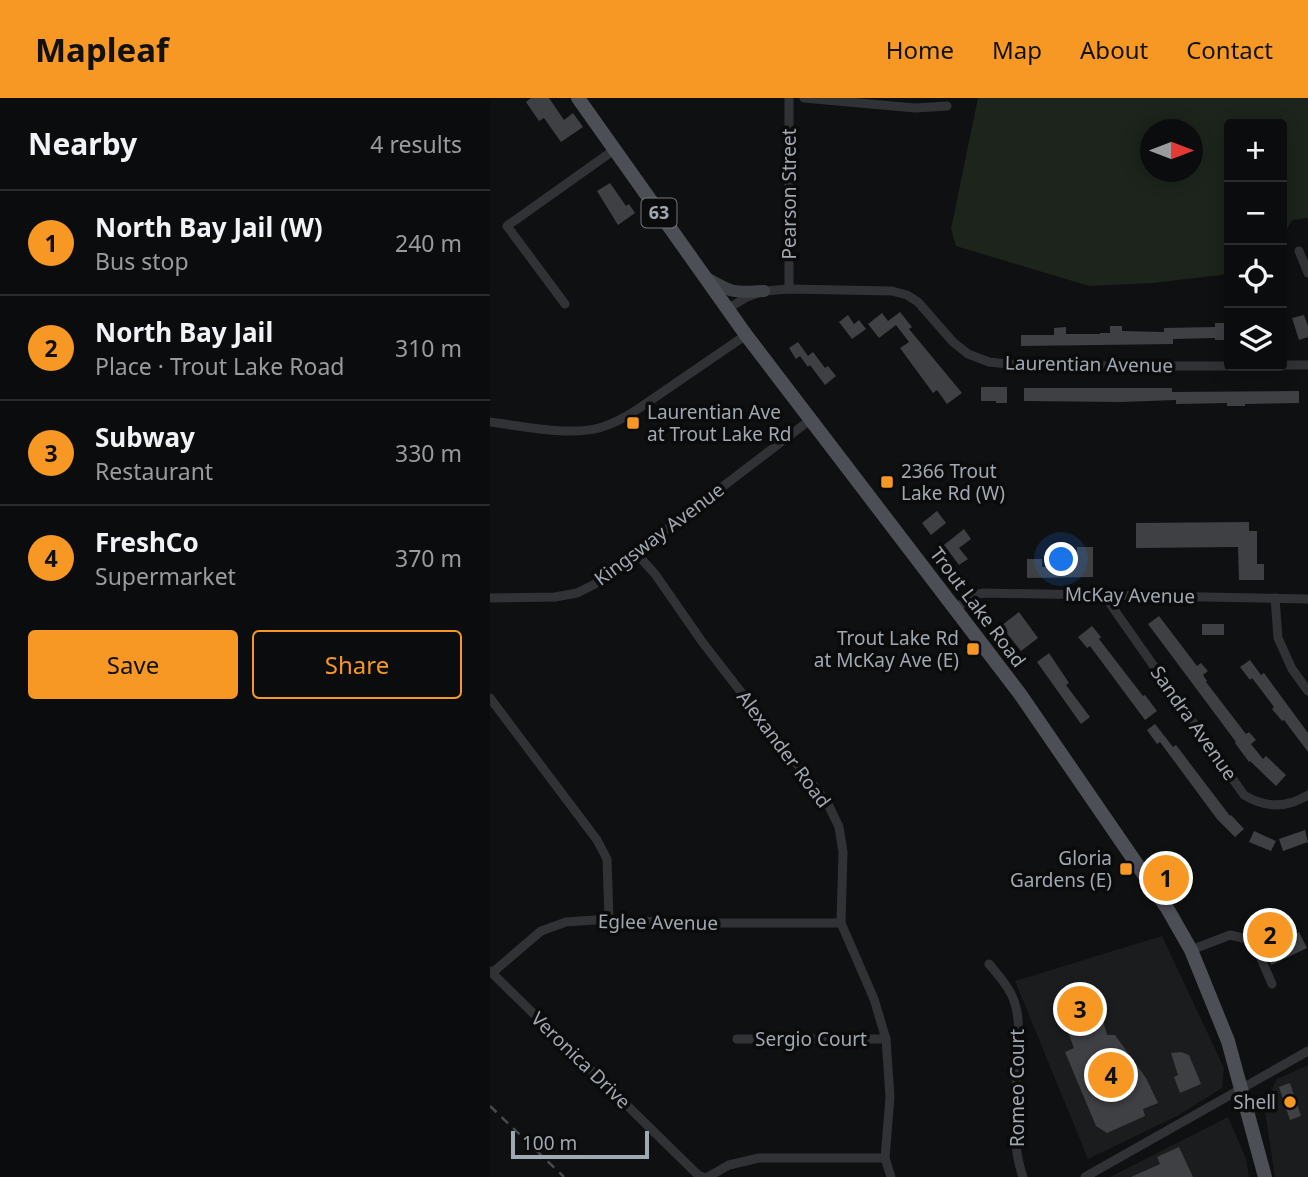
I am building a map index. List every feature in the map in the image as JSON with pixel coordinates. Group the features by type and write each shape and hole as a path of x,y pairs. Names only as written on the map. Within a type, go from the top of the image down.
{"main road":[{"name":"Trout Lake Road","path":"581,99 614,150 746,335 1020,694 1167,908 1191,950 1228,1041 1265,1177"},
{"path":"703,276 727,290 738,293 764,291"}],"street":[{"name":"Pearson Street","path":"789,98 789,289"},
{"path":"804,98 915,108 947,106"},
{"path":"565,304 507,226 614,150"},
{"path":"1299,251 1308,273"},
{"name":"Laurentian Avenue","path":"727,309 764,291 892,291 907,295 918,302 953,342 968,354 989,362 1028,366 1224,366"},
{"path":"490,422 561,430 600,428 638,409 746,335"},
{"path":"1287,365 1308,365"},
{"name":"Kingsway Avenue","path":"490,598 555,597 577,593 595,584 810,420"},
{"name":"Alexander Road","path":"636,553 828,804 839,827 842,852 841,923 874,999 886,1039 890,1097 885,1158 891,1177"},
{"name":"McKay Avenue","path":"956,608 974,595 984,593 1308,598"},
{"name":"Sandra Avenue","path":"1104,595 1244,796 1257,803 1272,806 1287,804 1308,795"},
{"path":"1275,598 1278,638 1292,669 1308,691"},
{"path":"490,698 597,840 607,859 609,919"},
{"name":"Eglee Avenue","path":"491,972 541,931 566,922 609,919 673,923 841,923"},
{"path":"1191,950 1230,935 1251,940 1272,984"},
{"name":"Romeo Court","path":"989,964 1003,981 1015,1004 1019,1035 1015,1142 1023,1177"},
{"name":"Veronica Drive","path":"491,972 698,1175 705,1177 729,1166 759,1158 885,1158"},
{"name":"Sergio Court","path":"737,1039 886,1039"},
{"path":"1084,1177 1308,1051"}],"shaded area":[{"path":"978,98 1308,98 1308,218 1292,220 1287,229 1287,119 1224,119 1224,275 1153,283 1089,286 956,246 951,229"},
{"path":"1162,936 1224,1068 1222,1088 1177,1116 1088,1159 1015,981"},
{"path":"1308,1065 1308,1177 1275,1177 1264,1105 1277,1079"},
{"path":"1228,1117 1246,1159 1249,1177 1110,1177"}],"building":[{"path":"531,98 549,98 564,120 573,113 583,127 561,142 544,118 539,121 526,102"},
{"path":"610,183 626,206 629,204 635,213 618,225 597,191"},
{"path":"900,312 912,327 909,329 962,393 947,404 937,390 933,393 900,348 909,342 896,325 879,338 868,324 882,313 888,321"},
{"path":"848,315 854,324 859,320 866,329 852,339 839,322"},
{"path":"1304,315 1308,337 1299,340 1292,318"},
{"path":"1215,323 1224,323 1224,340 1173,339 1173,344 1021,346 1021,335 1054,335 1054,328 1066,327 1066,334 1100,334 1110,333 1110,326 1122,326 1122,331 1164,332 1164,328 1215,327"},
{"path":"798,342 808,356 813,352 825,368 828,366 836,376 825,385 810,365 808,367 800,356 796,359 789,348"},
{"path":"981,387 1007,387 1007,403 981,401"},
{"path":"1024,388 1172,388 1172,392 1299,391 1299,403 1227,406 1227,403 1176,404 1176,400 1024,401"},
{"path":"937,511 946,523 931,535 922,523"},
{"path":"1249,522 1249,531 1257,531 1257,564 1264,564 1264,580 1239,580 1238,547 1136,548 1136,523"},
{"path":"964,529 971,539 959,548 968,559 959,565 944,545"},
{"path":"1077,547 1093,547 1093,577 1027,578 1027,559 1042,559 1042,567 1077,567"},
{"path":"1019,612 1038,638 1021,651 1001,626"},
{"path":"1159,616 1197,666 1201,663 1208,671 1203,675 1206,682 1246,734 1249,732 1256,740 1251,744 1263,759 1266,756 1286,775 1276,786 1249,762 1148,624"},
{"path":"1202,624 1224,624 1224,635 1202,635"},
{"path":"1092,626 1101,637 1099,639 1157,711 1145,720 1090,646 1087,648 1078,637"},
{"path":"1049,653 1069,683 1066,685 1090,717 1081,724 1037,662"},
{"path":"1250,660 1261,675 1264,673 1308,733 1308,752 1284,720 1272,709 1274,707 1252,678 1250,680 1240,667"},
{"path":"1155,724 1173,747 1176,745 1230,816 1244,829 1235,837 1217,819 1160,742 1157,744 1147,730"},
{"path":"1305,830 1308,842 1283,851 1279,839"},
{"path":"1254,831 1276,841 1271,851 1249,842"},
{"path":"1268,907 1283,939 1299,932 1307,948 1271,965 1250,916"},
{"path":"1079,984 1095,1019 1103,1020 1107,1035 1115,1035 1146,1078 1158,1103 1143,1109 1145,1116 1107,1133 1096,1126 1065,1052 1074,1048 1056,1000 1060,993"},
{"path":"1171,1053 1189,1055 1201,1084 1180,1093 1174,1077 1178,1075"},
{"name":"Shell","path":"1290,1083 1301,1116 1290,1120 1279,1087"},
{"path":"1179,1147 1193,1177 1131,1177 1160,1164 1157,1157"}],"railway":[{"path":"490,1106 564,1177"}],"place":[{"name":"Laurentian Ave at Trout Lake Rd","path":"633,423"},
{"name":"2366 Trout Lake Rd (W)","path":"887,482"},
{"name":"Trout Lake Rd at McKay Ave (E)","path":"973,649"},
{"name":"Gloria Gardens (E)","path":"1126,869"},
{"name":"North Bay Jail (W)","path":"1166,878"},
{"name":"North Bay Jail","path":"1270,935"},
{"name":"Subway","path":"1080,1009"},
{"name":"FreshCo","path":"1111,1075"},
{"name":"Shell","path":"1290,1102"}]}
